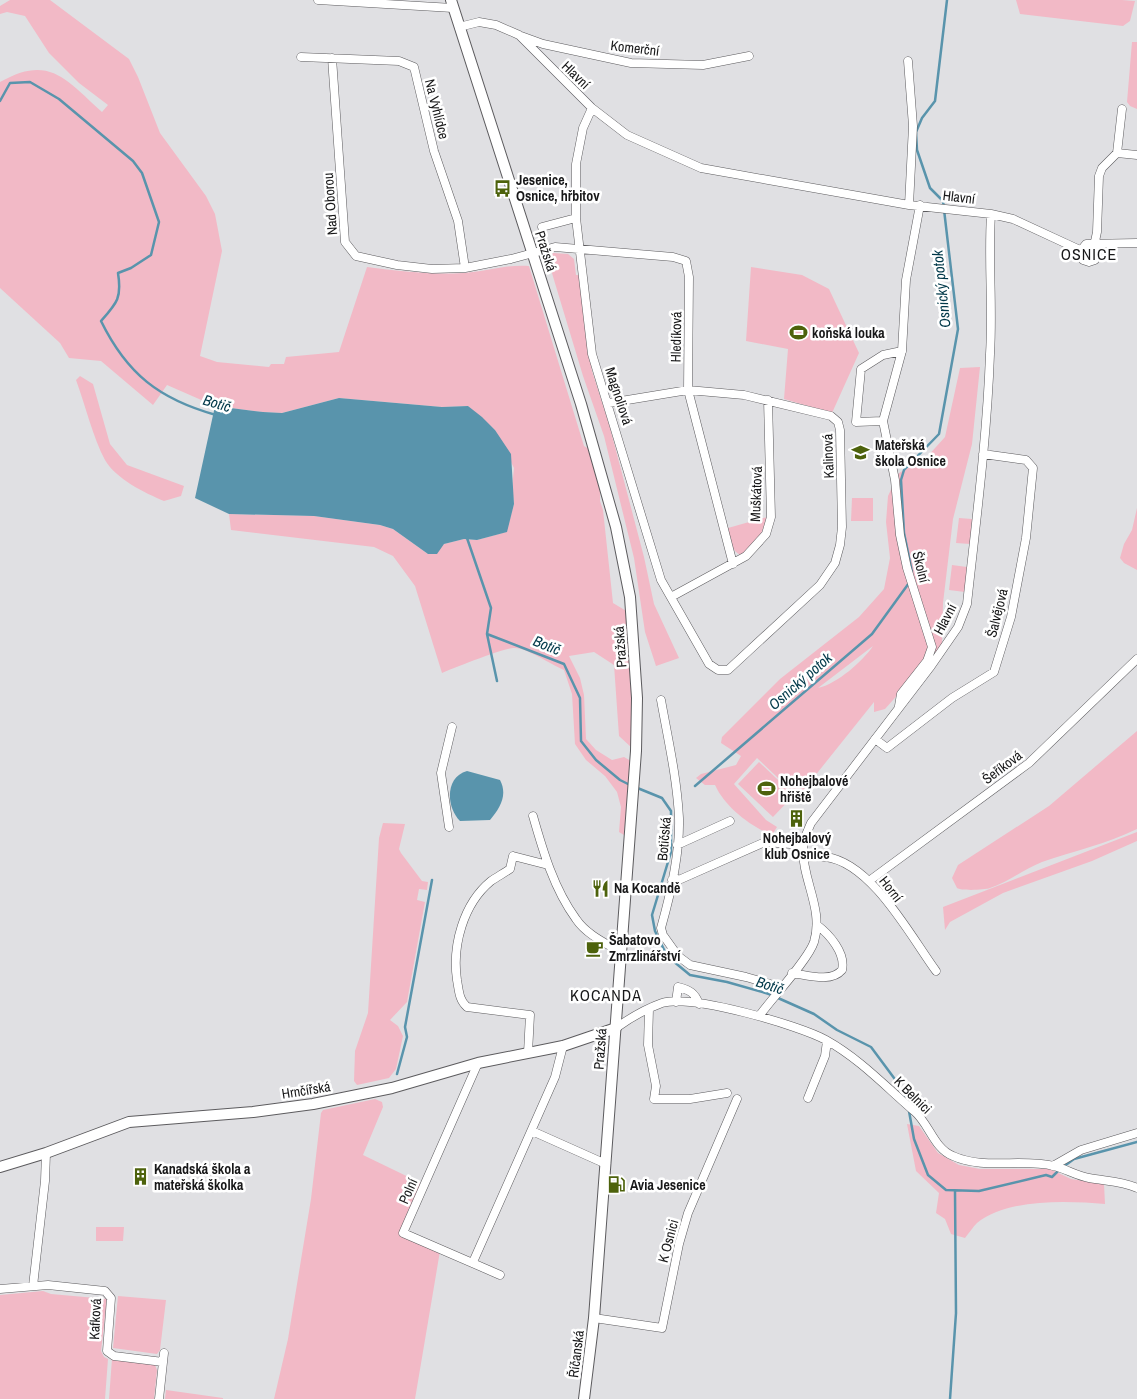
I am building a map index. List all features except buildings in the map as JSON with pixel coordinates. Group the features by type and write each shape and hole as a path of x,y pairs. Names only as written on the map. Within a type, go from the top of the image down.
{"main road":[{"name":"Pražská","path":"452,4 603,478 630,597 637,698 634,781 594,1318"},
{"name":"Hrnčířská","path":"0,1167 46,1153 129,1122 313,1104 392,1088 478,1063 563,1046 616,1028"},
{"name":"Říčanská","path":"584,1396 594,1318"}],"street":[{"path":"318,0 452,4"},
{"name":"Hlavní","path":"459,27 479,22 496,25 519,35 592,108 627,135 701,168 909,205 991,214 989,255 990,352 984,454 967,604 958,627 898,708"},
{"name":"Komerční","path":"519,35 543,44 631,63 703,65 749,56"},
{"name":"Na Vyhlídce","path":"300,57 398,61 414,67 434,151 458,221 465,268"},
{"name":"Nad Oborou","path":"332,58 345,242 350,250 361,258 432,269 465,268 532,253"},
{"path":"908,60 913,126 909,205"},
{"name":"Magnoliová","path":"592,108 583,128 576,164 576,218 592,354 609,403 661,580 709,664 718,670"},
{"path":"1122,109 1117,153 1102,168 1099,176 1097,232 1094,246 1098,254 1092,261 1083,260 1080,256 1080,250 1086,244 1094,246 1137,243"},
{"path":"1117,153 1137,155"},
{"name":"Školní","path":"898,708 902,694 928,661 932,647 907,568 900,535 895,480 883,421 902,351 906,280 920,205"},
{"path":"991,214 1013,219 1080,250"},
{"path":"542,227 576,218"},
{"name":"Hledíková","path":"532,253 555,247 580,248 673,257 686,261 689,277 688,390 733,564"},
{"path":"883,421 856,422 861,369 883,354 902,351"},
{"name":"Kalinová","path":"609,403 688,390 744,395 768,400 831,416 838,422 840,430 842,527 840,545 835,562 820,585 732,667 718,670"},
{"name":"Muškátová","path":"671,597 746,556 758,546 766,534 771,517 768,400"},
{"name":"Šalvějová","path":"875,739 887,748 952,698 994,672 1011,616 1026,538 1033,468 1026,460 984,454"},
{"name":"Šeříková","path":"869,881 1029,763 1136,662"},
{"name":"Botičská","path":"661,700 677,793 677,845 661,931 682,960 698,968 739,975 778,990"},
{"path":"616,1028 635,1015 664,1003 699,1004 760,1015 811,950 817,925 817,916 803,858 803,846 811,823 898,708"},
{"path":"450,827 441,774 452,727"},
{"path":"532,816 548,865 576,920 596,938 620,951"},
{"path":"677,845 730,821"},
{"path":"672,880 681,879 766,842 803,846"},
{"path":"528,1053 530,1015 468,1008 460,1001 456,972 457,937 473,903 490,882 510,869 513,856 548,865"},
{"name":"Horní","path":"803,858 826,857 835,859 852,868 869,881 936,971"},
{"path":"792,972 816,977 831,976 842,970 842,960 838,950 826,932 817,925"},
{"path":"676,1002 678,987 689,990 696,996 699,1004"},
{"path":"650,1009 648,1045 656,1086 654,1099 690,1099 727,1093"},
{"name":"K Belnici","path":"760,1015 827,1041 875,1074 909,1107 942,1149 950,1156 967,1162 1057,1168 1137,1188"},
{"path":"808,1098 823,1063 827,1041"},
{"path":"473,1262 532,1131 554,1077 563,1046"},
{"name":"Polní","path":"478,1063 403,1233 500,1275"},
{"name":"K Osnici","path":"594,1318 662,1328 679,1244 688,1213 737,1099"},
{"path":"532,1131 606,1164"},
{"path":"1057,1168 1081,1150 1137,1133"},
{"path":"0,1289 33,1286 45,1181 46,1153"},
{"name":"Kafková","path":"33,1286 103,1290 108,1292 111,1298 107,1352 114,1356 163,1362"},
{"path":"159,1399 164,1353"}],"shaded area":[{"path":"10,0 50,0 129,59 160,133 206,196 215,214 222,251 200,356 217,362 269,367 271,364 284,364 286,357 339,352 367,267 415,272 451,273 512,266 529,266 584,446 589,449 600,478 600,501 603,510 613,603 628,612 632,670 632,748 619,736 614,665 594,652 569,656 580,678 584,695 586,739 596,750 612,760 624,757 631,761 624,835 619,832 621,807 617,792 605,776 586,760 575,744 572,694 564,670 532,653 515,648 491,654 442,673 415,586 393,556 374,547 231,530 229,514 314,516 380,525 393,529 428,554 444,544 464,539 477,540 506,532 514,504 512,488 514,468 495,430 468,406 442,407 339,398 282,413 263,412 215,406 167,385 153,405 101,361 69,358 60,343 0,288 0,82 17,74 32,70 44,70 56,74 67,81 102,112 108,105 79,83 49,53 25,16 7,12 0,14 0,6"},
{"path":"1016,0 1135,1 1130,21 1123,26 1020,14"},
{"path":"1132,42 1137,42 1137,109 1130,106 1127,102"},
{"path":"553,253 568,254 574,259 576,275 579,275 592,371 609,424 644,557 654,604 679,658 656,666 645,632 634,558 604,436 583,376 548,260"},
{"name":"koňská louka","path":"751,267 802,275 829,289 859,353 832,413 784,399 788,349 746,341"},
{"path":"980,367 972,444 953,519 943,603 942,645 885,709 874,712 874,702 798,797 757,758 734,784 766,820 777,827 772,835 739,815 725,801 715,785 705,785 696,778 701,774 736,765 741,756 721,743 722,737 780,679 859,617 884,589 890,558 886,522 888,496 899,473 926,458 945,437 960,368","holes":["873,646 869,652 841,677 818,688"]},
{"path":"80,376 93,384 110,444 127,465 184,486 181,496 164,501 132,485 110,467 105,460 89,421 76,380"},
{"path":"852,498 873,498 873,521 851,521"},
{"path":"1137,508 1137,570 1124,563 1120,558 1124,544 1132,530"},
{"path":"767,517 759,540 742,555 738,554 733,548 728,528"},
{"path":"959,518 972,519 970,544 956,543"},
{"path":"952,565 967,567 965,592 949,590"},
{"path":"1137,731 1137,829 1102,843 1042,862 990,888 963,890 957,888 952,878 958,865 1049,806"},
{"name":"Nohejbalové hřiště","path":"759,762 794,795 773,817 738,784"},
{"path":"383,823 405,824 399,849 422,881 428,882 427,890 419,889 417,900 425,902 407,1002 390,1020 398,1026 403,1036 396,1069 389,1078 357,1085 354,1081 355,1051 368,1013 379,838"},
{"path":"1137,832 1137,841 1092,861 1003,893 950,922 945,930 943,907"},
{"path":"375,1099 382,1102 383,1107 363,1155 423,1184 402,1229 440,1251 415,1399 274,1399 288,1339 311,1199 321,1113 323,1110"},
{"path":"907,1124 919,1126 938,1153 959,1165 980,1169 1050,1169 1071,1179 1104,1184 1105,1204 1056,1202 1021,1205 990,1215 977,1223 965,1238 951,1234 945,1219 936,1213 939,1193 916,1171"},
{"path":"96,1227 124,1227 123,1241 96,1241"},
{"path":"43,1291 51,1294 107,1299 101,1351 104,1357 108,1359 105,1399 0,1399 0,1295"},
{"path":"118,1296 166,1300 160,1350 157,1354 113,1348"},
{"path":"112,1359 155,1365 157,1370 154,1399 109,1399"},
{"path":"166,1390 223,1398 223,1399 165,1399"}],"water":[{"path":"339,398 442,407 468,406 482,417 495,430 511,454 514,504 507,532 477,540 464,539 444,544 437,554 428,554 393,529 380,525 314,516 229,514 195,498 215,406 282,413"},
{"path":"467,771 500,780 503,791 502,801 490,820 460,821 455,815 450,801 451,786 460,774"}],"waterway":[{"name":"Osnický potok","path":"912,572 904,533 901,480 904,470 939,434 958,329 943,201 930,188 917,150 916,132 922,118 935,101 947,0"},
{"name":"Botič","path":"0,101 10,83 30,82 59,99 133,161 142,173 159,222 151,255 131,268 118,273 119,294 117,300 101,321 122,356 147,382 178,401 216,415"},
{"name":"Botič","path":"467,538 491,608 487,634 564,664 580,698 581,741 596,760 620,780 630,785"},
{"name":"Osnický potok","path":"695,786 872,634 909,583"},
{"path":"487,634 497,681"},
{"name":"Botič","path":"635,787 662,798 671,811 671,852 652,915 655,931 667,956 690,975 727,982 769,994 814,1014 837,1030 871,1047 897,1082 906,1101"},
{"path":"397,1074 407,1037 405,1027 432,880"},
{"name":"Botič","path":"909,1111 914,1139 928,1175 946,1190 979,1191 1046,1175 1052,1177 1059,1170"},
{"name":"Botič","path":"1063,1167 1074,1159 1137,1142"},
{"path":"950,1399 956,1313 955,1191"}],"place":[{"name":"Jesenice, Osnice, hřbitov","path":"502,188"},
{"name":"koňská louka","path":"798,333"},
{"name":"Mateřská škola Osnice","path":"861,453"},
{"name":"Nohejbalové hřiště","path":"766,789"},
{"name":"Nohejbalový klub Osnice","path":"797,818"},
{"name":"Na Kocandě","path":"600,888"},
{"name":"Šabatovo Zmrzlinářství","path":"595,948"},
{"name":"Kanadská škola a mateřská školka","path":"140,1177"},
{"name":"Avia Jesenice","path":"616,1185"}],"district":[{"name":"OSNICE","path":"1089,254"},
{"name":"KOCANDA","path":"606,995"}]}
